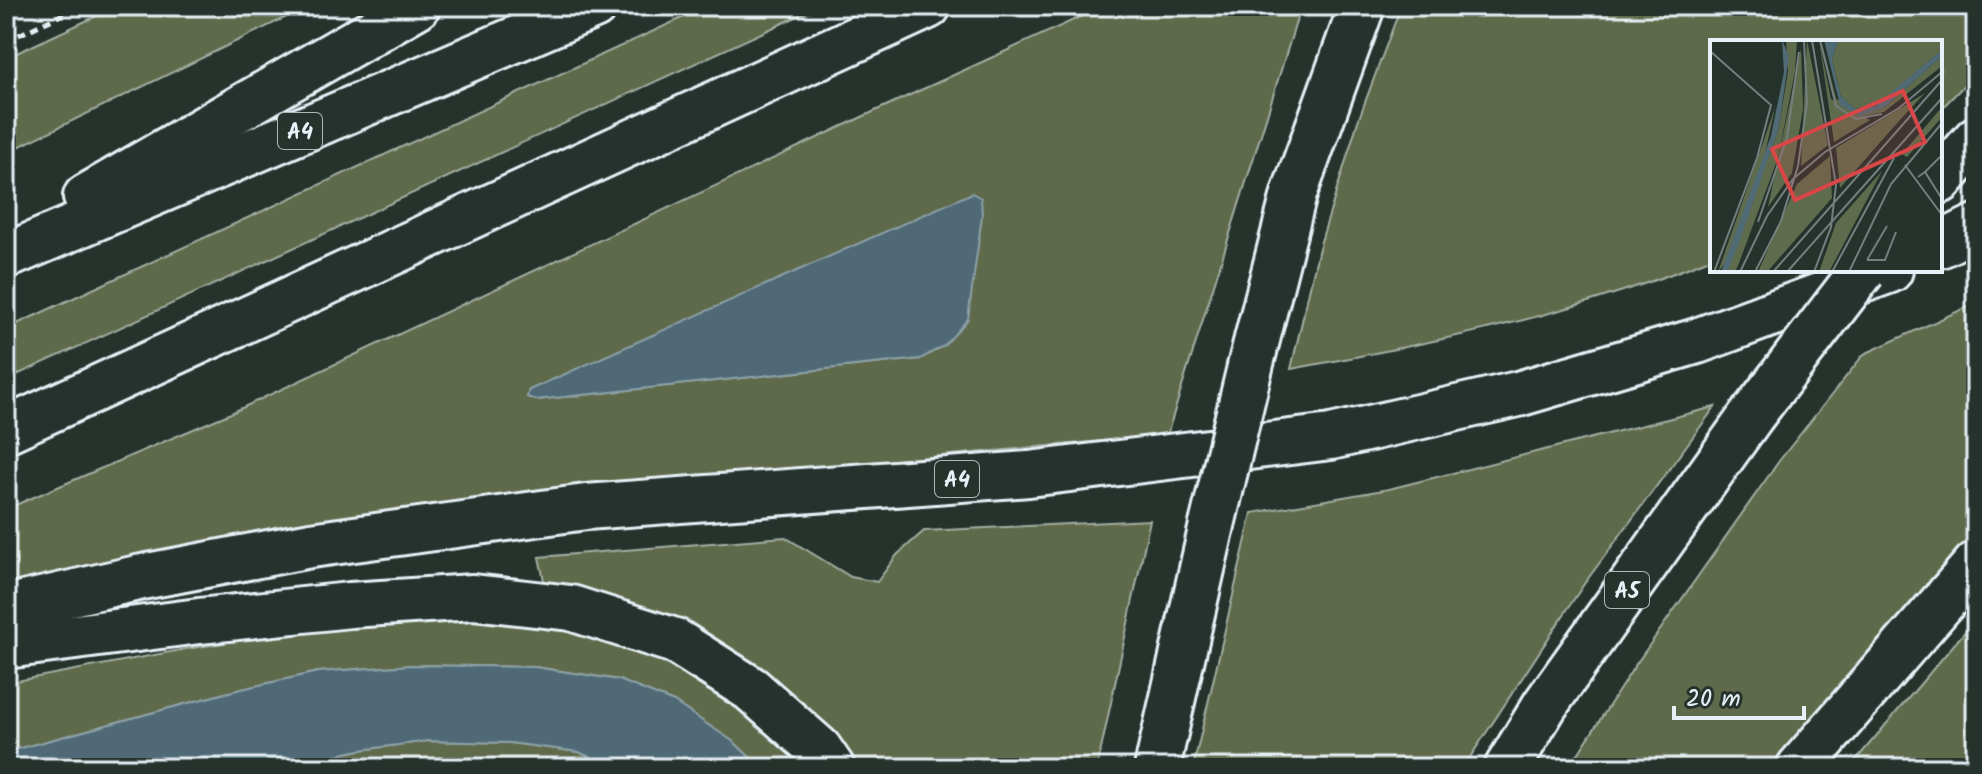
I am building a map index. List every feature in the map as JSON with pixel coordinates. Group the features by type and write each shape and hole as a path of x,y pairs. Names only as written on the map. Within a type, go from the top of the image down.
{"highway":[{"name":"A4","path":"6,243 417,6"},
{"name":"A4","path":"6,256 594,6"},
{"path":"6,430 928,6"},
{"path":"1157,768 1212,525 1294,194 1362,6"},
{"path":"1942,179 1976,139"},
{"path":"1942,244 1976,227"},
{"name":"A5","path":"1507,768 1545,705 1752,415 1861,272"},
{"name":"A4","path":"6,608 142,577 311,545 586,507 1029,474 1331,437 1518,394 1697,341 1885,272"},
{"path":"1799,768 1976,564"},
{"path":"6,646 350,605 473,597 571,608 675,641 751,689 819,749 832,768"}],"path":[{"path":"6,41 80,6"}],"green space":[{"path":"118,6 309,6 6,153 6,58"},
{"path":"708,6 820,6 6,380 6,329"},
{"path":"1104,6 1301,6 1167,435 584,489 289,524 6,586 6,509 231,413","holes":["945,345 920,359 536,400 527,397"]},
{"path":"1401,6 1976,6 1976,73 1942,108 1942,40 1710,40 1710,259 1610,295 1504,325 1291,369 1319,248 1358,121"},
{"path":"1976,303 1976,547 1780,768 1569,768 1634,667 1779,461 1864,354"},
{"path":"1715,407 1584,584 1463,768 1193,768 1252,513 1389,489"},
{"path":"1150,520 1097,768 848,768 546,590 539,557 785,537 851,577 877,582 897,555 924,531"},
{"path":"474,612 571,622 669,656 741,701 814,768 761,768 734,742 619,680 535,667 412,665 318,672 233,691 6,752 6,683 186,649 355,622"},
{"path":"1976,620 1976,768 1849,768 1962,635"},
{"path":"428,741 510,743 579,752 613,768 274,768 360,750"}],"water":[{"path":"972,193 981,198 982,216 968,319 945,345 920,359 536,400 527,397 529,390"},
{"path":"412,665 535,667 619,680 674,702 734,742 761,768 613,768 579,752 510,743 428,741 360,750 274,768 6,768 6,752 233,691 318,672"}]}
